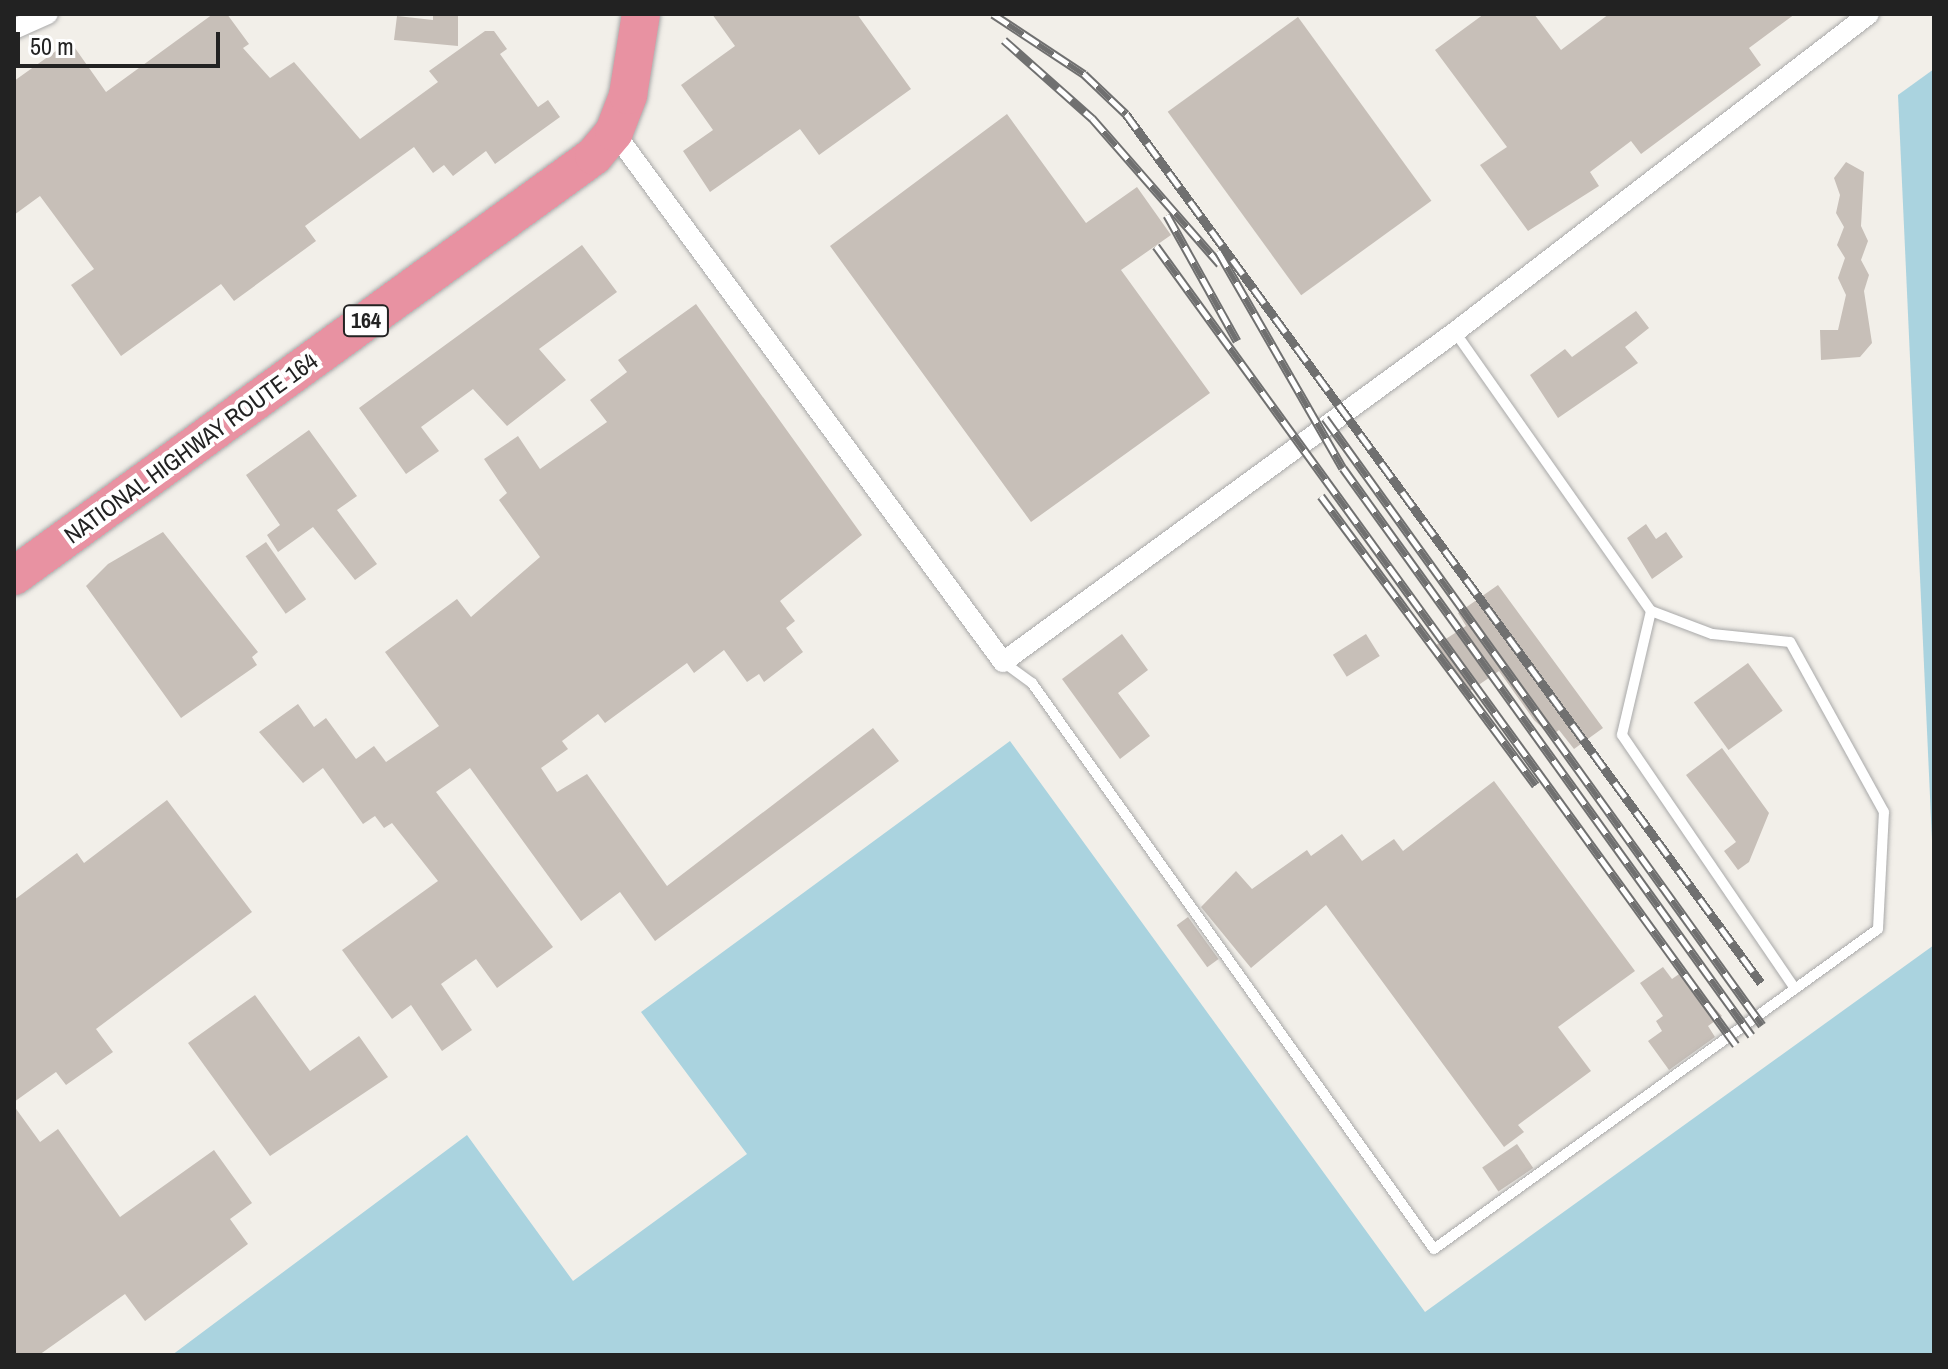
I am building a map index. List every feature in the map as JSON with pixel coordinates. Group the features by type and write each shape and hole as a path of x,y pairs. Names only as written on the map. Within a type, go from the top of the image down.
{"highway":[{"name":"NATIONAL HIGHWAY ROUTE 164","path":"14,576 594,156 614,132 628,95 641,14"}],"street":[{"path":"14,29 48,14"},
{"path":"614,132 1003,662 1455,332 1869,14"}],"lane":[{"path":"1003,662 1032,683 1434,1249 1878,929 1884,812 1790,642 1712,634 1651,611 1455,332"},
{"path":"1651,611 1622,735 1795,989"}],"water":[{"path":"1934,69 1934,884 1898,95"},
{"path":"1010,741 1425,1312 1934,945 1934,1355 172,1355 467,1135 573,1281 747,1154 641,1012"}],"building":[{"path":"213,14 227,14 249,44 243,48 270,78 294,62 360,139 438,82 429,71 485,31 494,31 507,49 500,54 538,107 548,100 560,117 495,164 486,151 453,176 444,165 433,173 414,147 305,226 316,241 234,301 221,284 121,356 71,285 94,269 40,196 14,215 14,81 70,41 106,92"},
{"path":"433,14 458,14 458,46 394,40 397,16 433,20"},
{"path":"712,14 857,14 911,89 819,155 800,129 710,192 683,151 713,130 681,85 735,46"},
{"path":"1484,14 1534,14 1561,50 1609,14 1795,14 1749,48 1761,65 1641,154 1631,141 1590,172 1599,186 1528,231 1480,165 1507,147 1435,50"},
{"path":"1298,17 1431,201 1301,295 1168,112"},
{"path":"1007,114 1086,223 1137,187 1171,235 1121,270 1210,393 1031,522 830,246"},
{"path":"1846,162 1864,172 1861,226 1868,241 1861,260 1869,275 1864,291 1872,343 1860,357 1821,360 1820,330 1838,330 1846,295 1838,278 1845,258 1837,245 1844,227 1836,213 1840,195 1834,178"},
{"path":"582,245 617,292 539,349 566,380 507,426 473,389 421,427 439,451 406,474 359,408"},
{"path":"696,304 862,535 780,601 795,621 786,628 803,652 764,682 759,674 747,682 724,650 694,673 687,663 605,723 598,714 562,741 568,749 541,768 557,792 587,774 667,886 873,728 899,761 655,941 620,892 581,921 470,768 436,792 553,947 497,988 476,959 441,984 472,1030 442,1051 411,1005 392,1019 342,950 438,881 392,823 384,828 375,816 363,824 323,768 303,783 259,732 298,704 314,727 326,718 356,759 374,746 386,762 439,726 385,652 457,599 471,617 540,557 499,500 507,493 484,459 518,436 540,469 607,422 590,400 627,372 618,360"},
{"path":"1636,311 1649,328 1625,347 1638,363 1558,418 1530,375 1565,349 1572,357"},
{"path":"309,430 357,496 337,510 377,564 355,580 313,527 278,552 267,535 280,525 246,475"},
{"path":"1646,524 1656,539 1666,532 1683,557 1652,579 1627,538"},
{"path":"163,532 258,652 252,657 257,665 181,718 86,586 108,564"},
{"path":"266,542 306,599 286,614 246,556"},
{"path":"1498,585 1603,728 1574,749 1559,730 1551,736 1534,720 1499,671 1464,695 1430,649 1466,626 1458,613"},
{"path":"1122,634 1148,670 1118,693 1150,736 1120,759 1062,679"},
{"path":"1366,634 1380,656 1347,677 1333,655"},
{"path":"1748,663 1783,711 1728,750 1694,702"},
{"path":"1722,748 1769,813 1749,862 1738,870 1724,851 1736,842 1686,775"},
{"path":"1494,781 1635,971 1558,1027 1591,1071 1518,1125 1524,1132 1504,1147 1326,905 1251,968 1201,907 1236,871 1252,889 1307,850 1311,856 1342,834 1362,861 1394,839 1403,851"},
{"path":"167,800 252,912 96,1029 113,1052 66,1085 56,1072 14,1102 14,900 77,853 84,863"},
{"path":"1188,917 1219,959 1207,967 1177,925"},
{"path":"1663,967 1672,979 1682,972 1722,1016 1708,1026 1715,1037 1669,1070 1648,1041 1662,1031 1656,1021 1663,1016 1640,983"},
{"path":"255,995 310,1071 359,1036 388,1077 270,1156 188,1043"},
{"path":"14,1106 40,1142 58,1129 120,1217 214,1150 252,1203 230,1219 248,1244 145,1321 125,1294 39,1355 14,1355"},
{"path":"1517,1144 1533,1168 1498,1192 1482,1167"}],"railway":[{"path":"993,14 1084,74 1126,114 1761,983"},
{"path":"1004,40 1092,118 1220,264"},
{"path":"1167,215 1237,341"},
{"path":"1156,246 1736,1045"},
{"path":"1218,251 1343,468 1751,1035"},
{"path":"1325,418 1762,1025"},
{"path":"1321,496 1536,785"}]}
